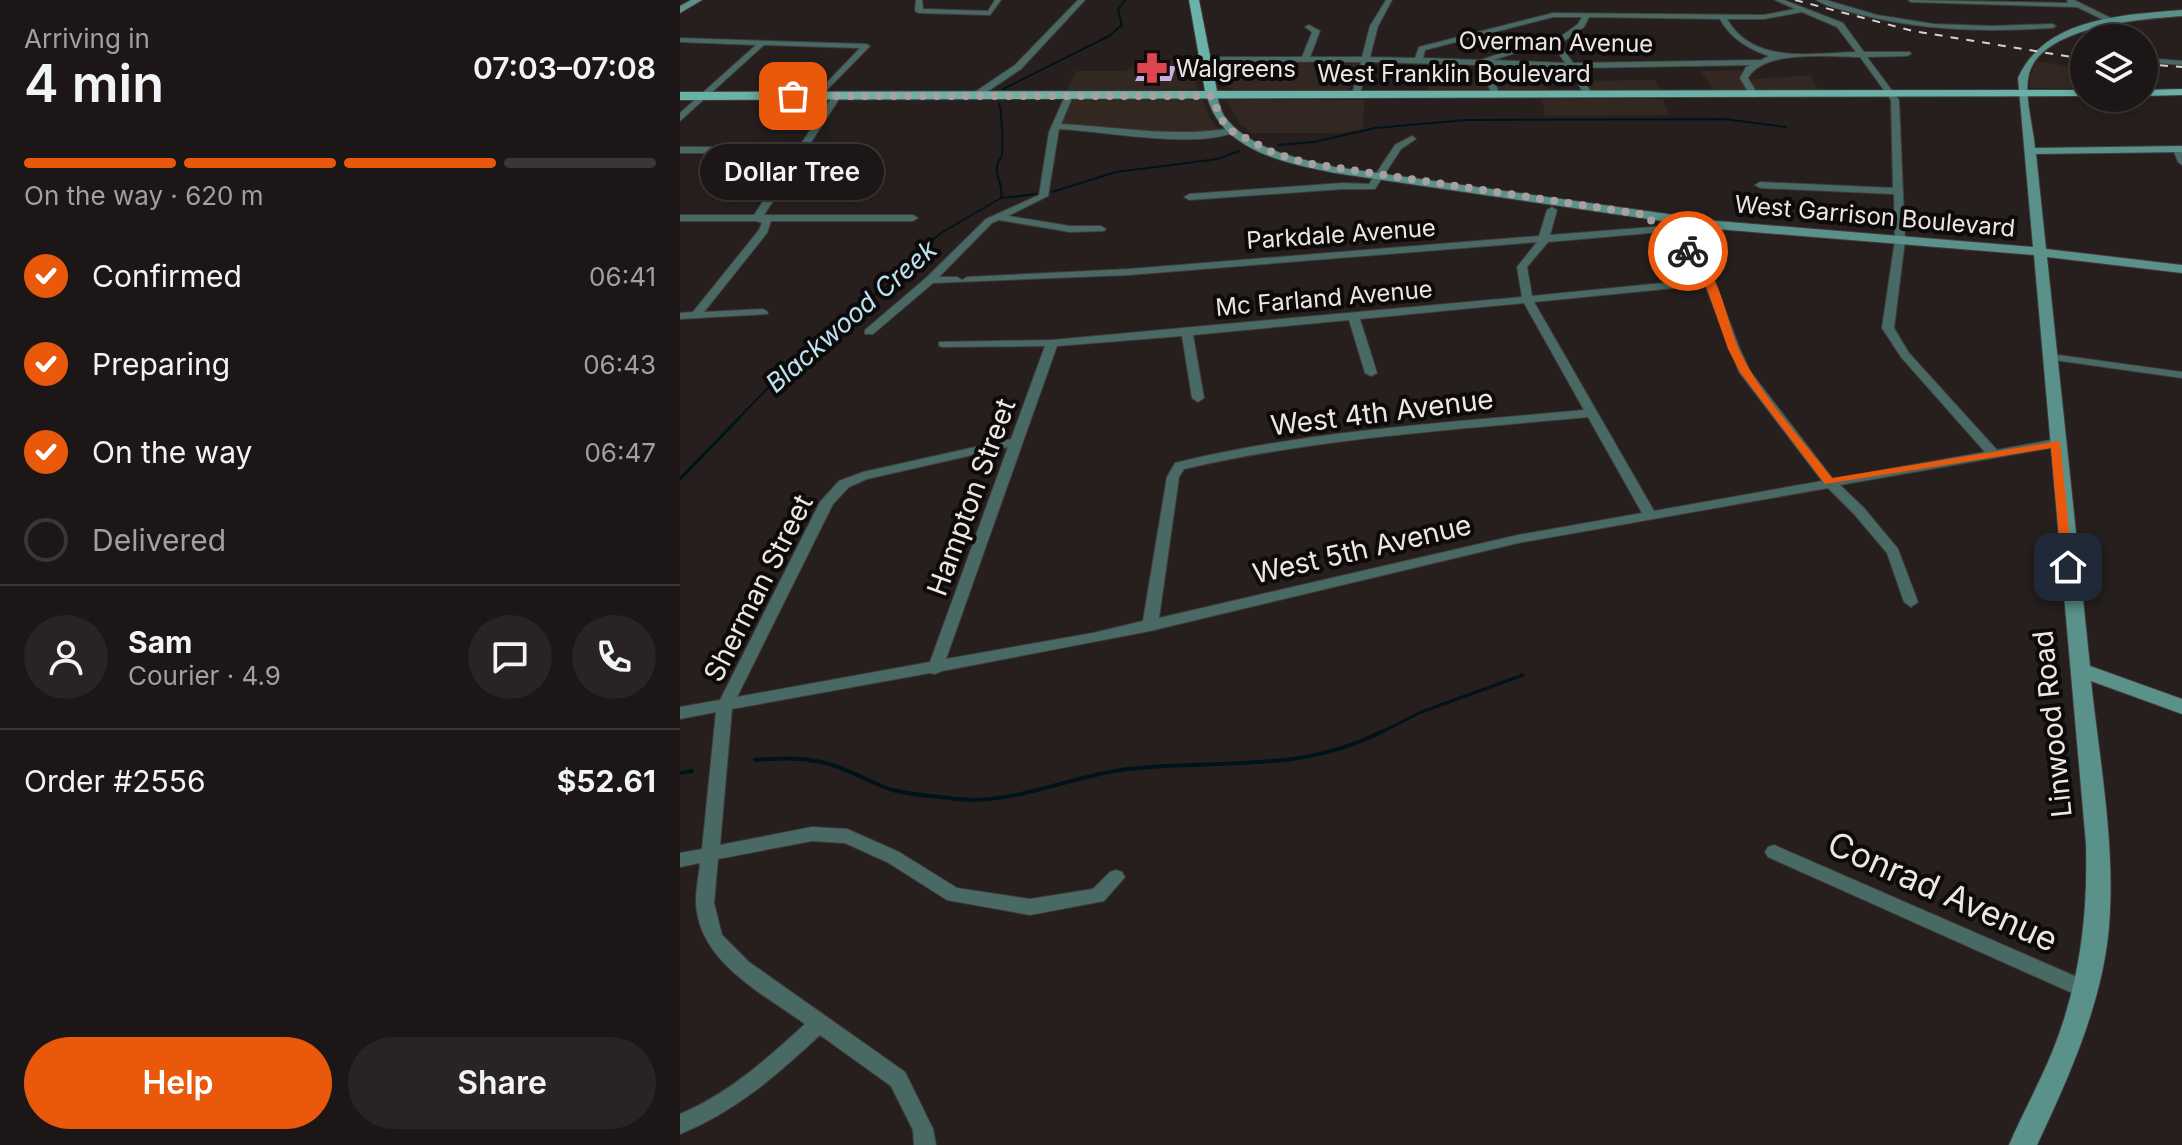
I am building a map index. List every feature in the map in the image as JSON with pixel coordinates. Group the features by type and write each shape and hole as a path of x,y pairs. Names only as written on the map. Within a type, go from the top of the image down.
{"main road":[{"path":"680,10 698,0"},
{"path":"1194,0 1212,96 1221,119 1232,131"},
{"path":"2057,26 2182,13"},
{"path":"2102,24 2110,22"},
{"path":"2057,26 2070,28"},
{"path":"2024,94 2026,67 2046,46 2070,34"},
{"path":"2158,93 2182,92"},
{"name":"West Franklin Boulevard","path":"680,96 2070,93"},
{"name":"Linwood Road","path":"2023,1145 2072,1033 2086,990 2095,947 2097,844 2024,94"},
{"name":"West Garrison Boulevard","path":"1232,131 1287,158 1320,167 1647,215 1717,225 2041,252 2182,269"},
{"path":"2029,151 2180,149"},
{"path":"2080,670 2182,707"}],"street":[{"path":"919,0 919,11 990,13 998,0"},
{"path":"975,96 1018,67 1082,0"},
{"path":"1356,94 1374,26 1389,0"},
{"path":"1778,0 1840,25 1895,100 1900,240 1888,328 1892,337 1994,454"},
{"path":"1819,0 1895,22 1946,29 2057,26"},
{"path":"1845,10 1863,0"},
{"path":"1911,0 2078,5"},
{"path":"2068,0 2110,22"},
{"path":"1418,60 1422,49 1556,15 1764,17 1804,10"},
{"path":"1587,14 1581,25 1556,43 1589,95"},
{"path":"1722,16 1731,32 1766,54 1776,56"},
{"path":"1305,59 1316,31 1309,27"},
{"path":"680,40 866,46 819,96"},
{"path":"680,118 762,43"},
{"path":"1496,96 1483,63 1525,47"},
{"name":"Overman Avenue","path":"1204,59 1418,60 1568,66 1762,62 1776,56 1907,54"},
{"path":"2158,61 2182,63"},
{"path":"1754,95 1744,78 1749,69 1762,62"},
{"path":"757,218 837,96"},
{"path":"869,332 930,280 997,216 1030,203 1045,193 1055,126 1069,96"},
{"path":"1055,126 1161,136 1198,136 1232,131"},
{"path":"1189,197 1343,186 1369,188 1375,186 1398,147 1412,139"},
{"path":"2180,149 2182,162"},
{"path":"680,150 801,150"},
{"path":"1760,185 1898,191"},
{"path":"1552,210 1543,241 1522,267 1528,301 1649,514"},
{"path":"1647,215 1699,261 1745,372 1829,482 1859,511 1893,552 1911,602"},
{"path":"997,216 1070,229 1101,229"},
{"path":"680,218 913,218"},
{"path":"696,315 764,231 767,222 757,218"},
{"name":"Parkdale Avenue","path":"930,280 1129,272 1717,225"},
{"name":"Mc Farland Avenue","path":"943,344 1052,343 1354,318 1709,282"},
{"path":"680,316 763,312"},
{"path":"1354,318 1371,373"},
{"path":"1187,332 1198,398"},
{"name":"Hampton Street","path":"935,669 1052,343"},
{"path":"2051,357 2182,375"},
{"name":"West 4th Avenue","path":"1150,626 1173,477 1179,466 1210,458 1332,439 1592,413"},
{"name":"Sherman Street","path":"925,1145 923,1129 898,1079 742,968 714,939 705,903 725,705 812,530 836,491 863,476 1016,442"},
{"name":"West 5th Avenue","path":"680,713 935,669 1150,626 1518,539 2056,443"},
{"path":"680,860 708,852 812,834 847,836 893,857 953,895 1030,907 1098,896 1116,877"},
{"name":"Conrad Avenue","path":"1774,852 2086,990"},
{"path":"680,1124 696,1118 755,1082 818,1024"}],"shaded area":[{"path":"1140,60 1193,60 1197,89 1066,91 1076,71 1125,71"},
{"path":"1227,61 1360,61 1348,91 1238,91 1222,85 1219,64"},
{"path":"2036,61 2070,66 2070,89 2030,88"},
{"path":"1488,64 1515,64 1516,74 1543,74 1547,90 1427,90 1428,76 1491,77"},
{"path":"1742,70 1741,80 1810,75 1819,90 1714,90 1700,71"},
{"path":"1656,80 1660,90 1589,91 1582,81"},
{"path":"1542,99 1663,99 1669,115 1545,116"},
{"path":"1073,100 1203,100 1208,116 1219,130 1125,132 1090,125 1061,125"},
{"path":"1226,100 1364,100 1363,129 1342,133 1253,133 1240,124"}],"building":[{"name":"Walgreens","path":"1158,62 1157,66 1176,66 1171,81 1135,81 1142,67"}],"waterway":[{"name":"Blackwood Creek","path":"1003,89 1109,36 1122,25 1118,10 1125,0"},
{"name":"Blackwood Creek","path":"999,104 1002,155 997,171 1001,198"},
{"path":"1278,145 1314,142 1375,128 1466,120 1724,119 1786,127"},
{"path":"1052,192 1116,172 1218,159 1239,151"},
{"path":"1001,198 1038,194"},
{"name":"Blackwood Creek","path":"737,420 785,370 846,316 891,283 920,250 941,233 1001,198"},
{"name":"Blackwood Creek","path":"680,479 739,418"},
{"path":"1380,733 1419,713 1523,675"},
{"path":"755,760 816,761 897,791 978,800 1021,794 1128,769 1258,762 1321,754 1383,731"},
{"path":"680,773 692,771"}],"railway":[{"path":"1795,0 1913,31 2070,57"},
{"path":"2158,65 2182,67"}],"way so far":[{"path":"793,96 1212,96 1221,119 1232,131 1279,155 1335,170 1647,215 1659,231 1665,231 1688,251"}],"place":[{"name":"Walgreens","path":"1152,68"},
{"name":"Dollar Tree","path":"793,96"}],"route":[{"path":"1688,251 1705,270 1745,372 1829,482 2056,443 2068,567"}]}
